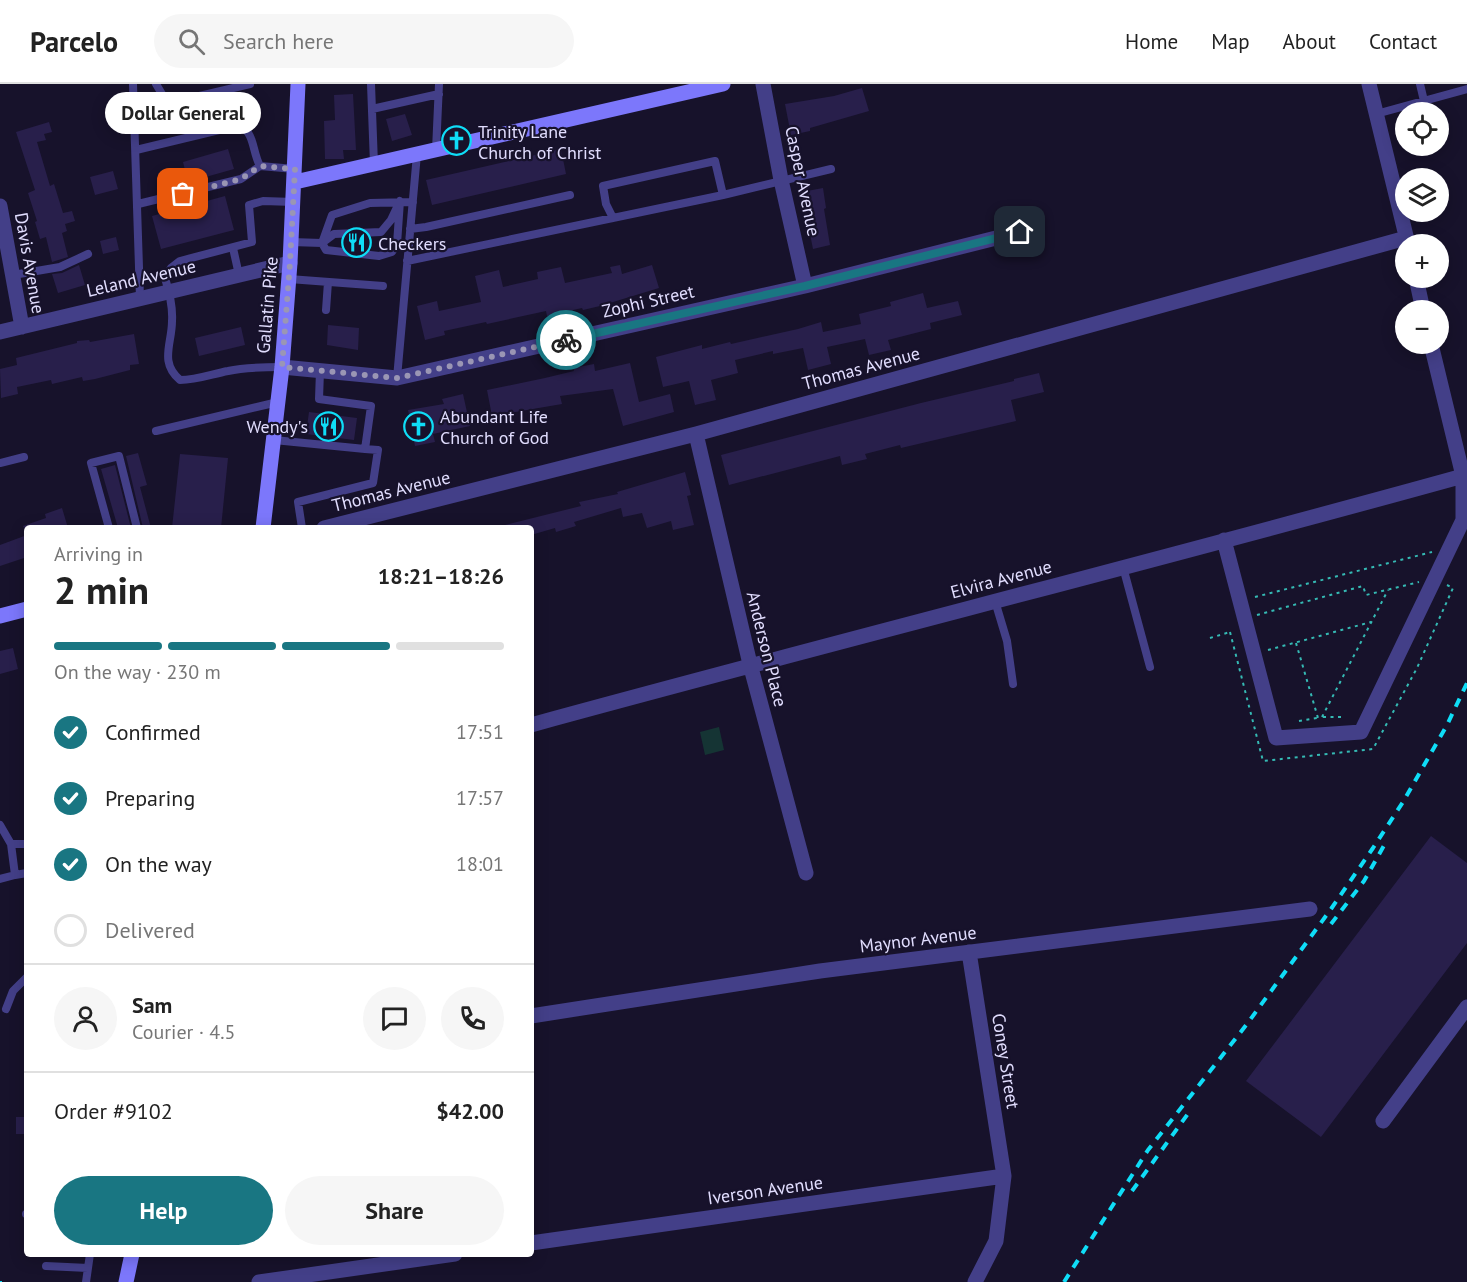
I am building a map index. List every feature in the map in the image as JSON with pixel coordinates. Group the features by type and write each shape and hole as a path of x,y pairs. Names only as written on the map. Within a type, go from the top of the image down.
{"main road":[{"name":"Gallatin Pike","path":"263,525 282,367 289,279 298,84"},
{"path":"295,175 374,164 718,85"},
{"path":"0,616 24,610"},
{"path":"126,1282 131,1257"}],"street":[{"name":"Casper Avenue","path":"763,84 781,180 805,286"},
{"path":"1369,84 1405,234"},
{"name":"Davis Avenue","path":"0,206 22,327"},
{"name":"Zophi Street","path":"282,367 397,378 805,286 1020,232"},
{"name":"Thomas Avenue","path":"336,525 696,434 1395,244"},
{"name":"Leland Avenue","path":"0,332 290,263"},
{"path":"1224,540 1276,738 1361,732 1463,520 1462,476 1459,458 1433,354"},
{"name":"Anderson Place","path":"696,434 750,664 806,873"},
{"name":"Elvira Avenue","path":"534,724 750,664 995,602 1462,476"},
{"name":"Maynor Avenue","path":"534,1016 820,971 1310,909"},
{"name":"Coney Street","path":"969,952 1004,1176 996,1241 975,1282"},
{"path":"1383,1121 1467,1007"},
{"name":"Iverson Avenue","path":"534,1243 1004,1176"},
{"path":"259,1282 434,1257"}],"lane":[{"path":"133,84 140,298"},
{"path":"156,84 162,94 174,102 250,84"},
{"path":"371,84 374,164"},
{"path":"436,150 439,84"},
{"path":"1419,84 1424,101"},
{"path":"1376,114 1467,89"},
{"path":"372,109 439,94"},
{"path":"136,150 240,125 246,128 251,137 260,166"},
{"path":"397,378 417,154"},
{"path":"613,218 606,204 603,186 715,160 723,195"},
{"path":"138,204 241,179 260,166 295,175"},
{"path":"407,261 723,195 831,169"},
{"path":"410,229 570,195"},
{"path":"282,367 250,367 191,380 180,380 172,373 168,363 173,317 165,278 171,268 180,261 252,242 249,205 263,201 294,202"},
{"path":"400,201 397,244 392,252 379,256 326,250 322,243 332,215 370,203 400,201 413,201"},
{"path":"291,242 322,243 334,234 381,232 400,201"},
{"path":"233,248 239,275"},
{"path":"13,274 60,267 88,254"},
{"path":"289,279 383,286"},
{"path":"326,310 328,282"},
{"path":"320,370 319,399 371,405 365,449"},
{"path":"156,431 278,402"},
{"path":"273,440 378,450 373,483 298,502 302,525"},
{"path":"108,525 91,463 119,456 136,525"},
{"path":"0,463 24,457"},
{"path":"1124,567 1150,667"},
{"path":"995,602 1009,651 1013,684"},
{"path":"0,825 11,844 15,875"},
{"path":"11,844 24,844"},
{"path":"0,879 24,874"},
{"path":"6,1009 13,991 24,981"},
{"path":"86,1282 90,1257"},
{"path":"46,1266 88,1268"}],"path":[{"path":"1247,599 1437,551"},
{"path":"1253,616 1363,586 1366,595 1421,581"},
{"path":"1230,632 1263,761 1373,749 1417,668 1453,588 1443,582"},
{"path":"1320,718 1388,590"},
{"path":"1262,651 1371,622"},
{"path":"1210,638 1236,631"},
{"path":"1296,643 1320,718"},
{"path":"1294,722 1341,717"}],"green space":[{"path":"719,727 724,750 705,755 700,732"}],"building":[{"path":"862,88 869,111 791,135 785,104 834,96"},
{"path":"353,94 356,150 343,150 344,159 325,159 324,121 335,120 334,95"},
{"path":"405,114 412,135 392,141 386,119"},
{"path":"49,122 52,132 44,134 46,140 37,142 50,186 54,184 63,213 72,211 75,221 65,224 67,231 62,233 68,257 52,262 46,237 40,239 35,222 37,221 28,193 35,190 16,132"},
{"path":"228,149 234,169 188,182 183,162"},
{"path":"561,149 566,174 432,205 426,180"},
{"path":"113,171 118,189 95,195 90,177"},
{"path":"823,188 830,245 813,249 808,224 813,223 807,191"},
{"path":"225,196 234,230 161,249 152,216"},
{"path":"116,237 119,250 103,254 100,241"},
{"path":"79,265 85,285 58,293 52,274 62,273"},
{"path":"620,265 622,274 652,265 659,288 583,310 582,308 547,316 546,311 487,324 486,322 444,331 445,335 425,340 417,306 437,301 439,311 481,302 475,276 499,270 503,287 538,279 537,272 561,267 565,283 612,273 610,267"},
{"path":"923,293 927,308 958,301 962,315 930,323 931,329 888,340 891,350 869,355 865,339 827,347 831,364 808,370 803,348 773,354 773,351 735,360 738,373 711,380 716,400 695,405 689,381 663,387 656,357 702,345 702,349 730,342 731,344 821,322 823,332 861,324 859,314 891,306 890,302"},
{"path":"328,325 359,328 358,350 327,345"},
{"path":"241,327 245,345 199,356 195,338"},
{"path":"134,334 139,364 130,365 130,370 83,381 82,377 52,384 51,380 17,387 18,394 1,398 0,369 17,365 16,358 77,343 77,341 89,340 90,342"},
{"path":"630,363 639,402 670,394 674,412 623,426 613,389 560,396 562,404 492,416 487,390 574,371 573,368 594,364 595,371"},
{"path":"1039,373 1044,392 1011,400 1016,421 901,448 900,445 865,454 867,459 842,465 840,456 729,485 721,455"},
{"path":"463,394 470,426 433,434 435,442 415,446 408,410 444,404 442,399"},
{"path":"309,412 357,418 354,440 306,434"},
{"path":"138,453 147,485 140,487 150,525 142,525 126,456"},
{"path":"180,454 228,458 221,525 172,525"},
{"path":"115,465 130,525 117,525 101,469"},
{"path":"685,472 691,495 687,496 694,525 673,530 671,521 647,528 642,513 623,517 621,508 574,522 576,526 556,532 555,528 534,534 534,525 505,525 581,506 579,502 618,494 617,492"},
{"path":"62,508 67,525 26,525 46,518 45,514"},
{"path":"24,536 24,558 0,566 0,545"},
{"path":"13,648 18,669 0,674 0,651"},
{"path":"1431,836 1467,863 1467,943 1321,1137 1246,1081"},
{"path":"16,1117 24,1117 24,1134 16,1134"}],"railway":[{"path":"1064,1282 1148,1150 1247,1024 1373,848 1403,802 1447,725 1467,683"},
{"path":"1331,924 1364,881 1386,842"},
{"path":"1132,1191 1190,1111"}],"way so far":[{"path":"183,194 241,179 260,166 295,169 282,367 397,378 566,340"}],"place":[{"name":"Trinity Lane Church of Christ","path":"457,141"},
{"name":"Dollar General","path":"183,194"},
{"name":"Checkers","path":"357,243"},
{"name":"Wendy's","path":"329,426"},
{"name":"Abundant Life Church of God","path":"419,426"}],"route":[{"path":"566,340 805,286 1020,232"}]}
